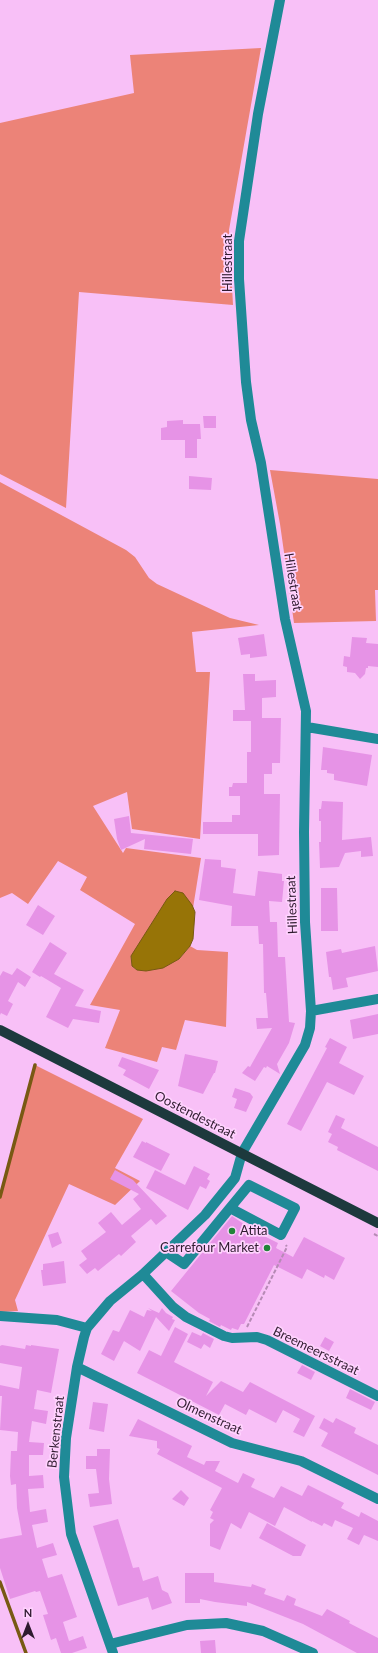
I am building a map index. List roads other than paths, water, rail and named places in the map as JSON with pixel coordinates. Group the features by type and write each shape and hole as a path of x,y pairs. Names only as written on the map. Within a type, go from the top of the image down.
{"main road":[{"name":"Oostendestraat","path":"0,1030 378,1223"}],"street":[{"name":"Hillestraat","path":"87,1328 110,1301 143,1274 205,1215 235,1178 242,1153 305,1045 310,1028 311,1011 305,922 304,832 307,727 306,711 285,619 261,463 251,420 246,382 239,279 239,241 258,114 280,0"},
{"path":"307,727 378,739"},
{"path":"311,1011 378,999"},
{"path":"166,1252 184,1264 230,1208 249,1185 295,1208 281,1235 230,1208"},
{"name":"Breemeersstraat","path":"143,1274 173,1307 186,1317 224,1336 232,1338 257,1337 267,1340 378,1396"},
{"path":"0,1316 57,1320 87,1328"},
{"name":"Berkenstraat","path":"87,1328 77,1367 66,1438 64,1477 71,1534 112,1648"},
{"name":"Olmenstraat","path":"77,1367 232,1443 301,1460 378,1499"},
{"path":"112,1648 187,1625 226,1623 263,1632 313,1653"}],"waterway":[{"path":"0,1197 35,1065"},
{"path":"0,1582 26,1653"}],"place":[{"name":"Atita","path":"232,1231"},
{"name":"Carrefour Market","path":"267,1248"}]}
